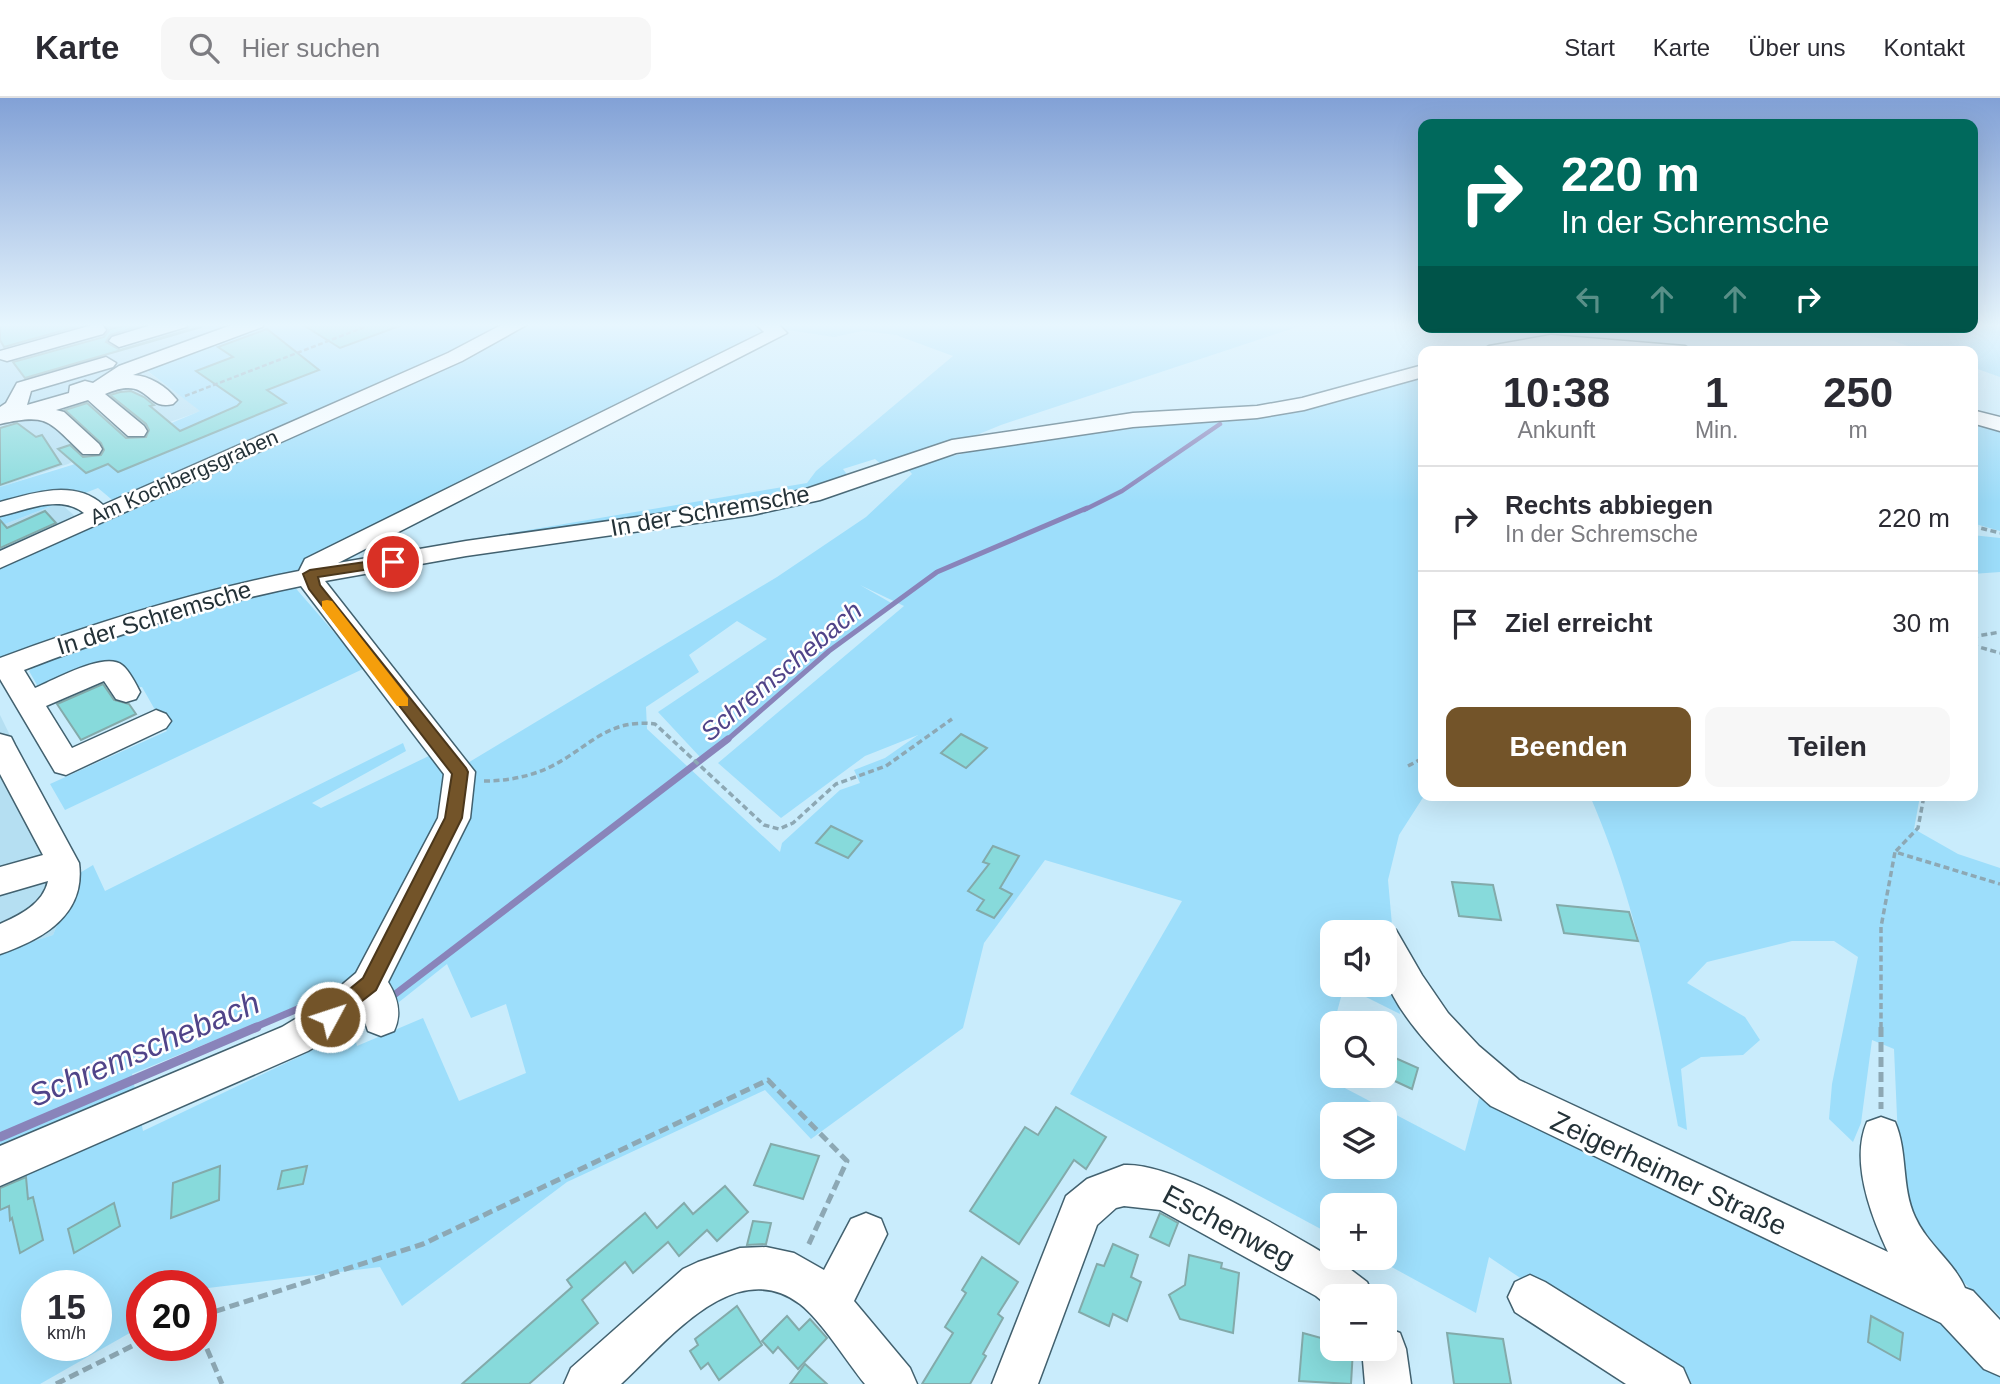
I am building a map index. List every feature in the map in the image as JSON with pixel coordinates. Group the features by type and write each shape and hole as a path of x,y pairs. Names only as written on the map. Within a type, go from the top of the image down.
{"street":[{"path":"0,416 5,406 5,383"},
{"path":"0,416 16,405 24,387 34,383"},
{"path":"0,416 34,406 67,383"},
{"path":"119,383 136,431"},
{"path":"144,383 166,400"},
{"name":"Am Kochbergsgraben","path":"0,560 397,383"},
{"path":"0,1166 295,1039 330,1017 369,984 454,818 460,772 314,586 310,574 314,565 326,556 676,383"},
{"name":"In der Schremsche","path":"4,667 181,606 310,574 752,508 812,495 952,447 1133,420 1257,412 1304,404 1380,383"},
{"path":"34,406 55,417 91,449"},
{"path":"1978,418 2000,424"},
{"path":"37,544 8,515 67,497 90,503 100,515"},
{"path":"4,667 30,701 66,764 156,721"},
{"path":"30,701 106,669 111,671 126,692"},
{"path":"0,745 63,863 67,878 61,897 44,917 29,927 0,939"},
{"path":"0,881 63,863"},
{"name":"Zeigerheimer Straße","path":"1397,966 1409,991 1453,1049 1505,1093 1957,1307 2000,1353"},
{"path":"369,984 378,998 381,1019"},
{"path":"1881,1136 1883,1178 1892,1218 1916,1261 1957,1307"},
{"name":"Eschenweg","path":"1015,1384 1081,1211 1094,1197 1124,1184 1154,1186 1173,1194 1335,1284"},
{"path":"830,1303 866,1234"},
{"path":"587,1384 698,1284 740,1270 766,1268 794,1275 830,1303 863,1350 894,1384"},
{"path":"1530,1297 1667,1384"},
{"path":"1385,1361 1388,1384"}],"path":[{"path":"166,400 224,383"},
{"path":"1978,528 2000,533"},
{"path":"1978,636 2000,632"},
{"path":"1978,647 2000,653"},
{"path":"460,772 477,781 528,775 550,767 614,726 637,720 655,724 764,825 779,829 793,823 836,784 886,766 952,719"},
{"path":"1408,766 1418,761"},
{"path":"1881,1136 1884,1037 1881,927 1895,852 1918,828 1923,801"},
{"path":"1895,852 2000,884"},
{"path":"217,1311 423,1244 768,1080 847,1161 794,1275"},
{"path":"55,1384 126,1349"},
{"path":"212,1361 222,1384"}],"shaded area":[{"path":"0,383 163,383 201,411 108,444 68,464 0,487 0,427 25,416 0,406"},
{"path":"163,383 684,383 493,481 348,560 326,569 209,590 0,662 0,565 123,509 98,488 0,526 0,487 72,465 200,411"},
{"path":"921,383 1128,383 1001,425 962,441 882,465 875,459 843,469 849,477 774,500 373,562 374,556 807,483 816,471"},
{"path":"1402,383 1418,383 1418,801 1421,801 1399,835 1388,880 1392,920 1320,920 1320,997 1341,997 1337,1011 1320,1011 1320,1088 1345,1088 1372,1102 1320,1102 1320,1179 1397,1179 1397,1115 1465,1151 1481,1091 1943,1306 2000,1364 2000,1384 1678,1384 1489,1257 1476,1313 1397,1270 1397,1193 1320,1193 1320,1229 1070,1094 1182,901 1045,860 984,943 963,1028 811,1139 765,1090 567,1182 402,1306 380,1267 217,1287 217,1270 126,1270 126,1335 112,1343 112,1270 21,1270 21,1361 80,1361 40,1384 0,1384 0,952 53,935 78,874 93,865 105,891 403,743 406,751 312,803 321,808 435,753 445,767 438,821 371,961 337,990 132,1074 143,1131 353,1031 357,1046 423,1018 459,1101 526,1073 506,1004 471,1018 447,964 394,1006 381,981 466,764 777,577 866,517 912,474 907,468 993,447 1037,440 1279,414 1321,406","holes":["860,585 904,606 718,763 781,818 865,756 918,735 885,758 854,770 860,783 840,790 782,843 780,852 647,729 646,707 699,672 689,655 737,621 767,639 658,712 700,757 715,751 829,651 893,604"]},
{"path":"1978,415 2000,421 2000,531 1978,525"},
{"path":"60,503 86,526 0,565 0,526"},
{"path":"1978,536 2000,538 2000,572 1978,574"},
{"path":"292,584 365,668 65,810 50,784 167,731 142,687 130,687 113,662 41,692 29,671 41,660 158,617"},
{"path":"0,715 78,874 53,935 0,952"},
{"path":"1592,801 1919,801 1914,829 1958,854 2000,868 2000,1316 1934,1255 1900,1184 1894,1049 1872,1040 1861,1123 1853,1142 1829,1119 1832,1084 1858,957 1834,941 1792,941 1707,962 1687,983 1745,1017 1760,1040 1743,1055 1701,1057 1681,1069 1687,1130 1678,1126 1633,917"},
{"path":"1397,980 1400,1014 1366,997 1397,997"}],"building":[{"path":"213,383 285,383 267,390 286,403 118,472 108,464 86,473 58,449 70,445 83,457 101,455 104,450 101,443 65,410 87,403 126,438 146,437 149,430 146,424 110,395 120,392 131,391 144,397 154,405 150,406 180,431 241,402"},
{"path":"17,423 36,437 42,435 61,464 0,485 0,428"},
{"path":"45,511 56,523 0,548 0,520 7,528"},
{"path":"103,684 114,700 129,704 136,714 81,740 57,704"},
{"path":"961,734 987,748 966,768 941,753"},
{"path":"831,826 862,841 848,858 816,843"},
{"path":"993,846 1019,856 1000,888 1012,894 994,918 977,910 984,900 968,891 989,864 983,862"},
{"path":"1452,882 1493,885 1501,920 1459,916"},
{"path":"1557,905 1629,912 1638,941 1564,933"},
{"path":"1397,1059 1418,1068 1412,1089 1397,1082"},
{"path":"1056,1107 1106,1137 1086,1169 1074,1160 1019,1244 970,1211 1025,1127 1038,1135"},
{"path":"771,1144 819,1156 803,1199 754,1185"},
{"path":"220,1166 219,1200 171,1218 173,1183"},
{"path":"307,1166 303,1184 278,1189 282,1171"},
{"path":"26,1177 28,1199 33,1197 43,1240 20,1253 12,1218 10,1220 9,1206 0,1210 0,1188"},
{"path":"725,1186 748,1212 717,1241 707,1230 679,1256 668,1242 633,1273 625,1262 582,1300 598,1323 529,1384 462,1384 572,1287 567,1280 645,1213 657,1228 684,1203 693,1214"},
{"path":"114,1203 120,1226 74,1253 68,1229"},
{"path":"1160,1213 1178,1223 1169,1246 1150,1237"},
{"path":"753,1221 771,1223 766,1244 747,1245"},
{"path":"1113,1244 1138,1255 1131,1277 1141,1282 1127,1321 1113,1314 1109,1326 1079,1312 1097,1264 1104,1266"},
{"path":"1189,1255 1222,1263 1221,1268 1239,1273 1233,1333 1180,1319 1169,1295 1185,1285"},
{"path":"982,1257 1018,1282 998,1314 1003,1318 983,1354 986,1356 970,1384 922,1384 953,1333 945,1327 966,1293 962,1290"},
{"path":"737,1306 762,1345 719,1380 708,1363 701,1369 690,1351 698,1345 695,1339"},
{"path":"787,1316 799,1330 810,1319 827,1338 798,1369 778,1347 773,1353 762,1341"},
{"path":"1871,1316 1903,1333 1900,1360 1868,1342"},
{"path":"1303,1333 1320,1338 1320,1361 1352,1361 1351,1384 1299,1381"},
{"path":"1447,1333 1503,1339 1511,1384 1454,1384"},
{"path":"805,1364 827,1384 790,1384"}],"waterway":[{"name":"Schremschebach","path":"1084,510 1122,491 1220,424"},
{"name":"Schremschebach","path":"726,741 829,651 937,572 1087,508"},
{"name":"Schremschebach","path":"394,995 728,739"},
{"name":"Schremschebach","path":"253,1028 307,1005"},
{"name":"Schremschebach","path":"0,1137 257,1027"}],"slow traffic":[{"path":"327,605 403,702"}],"route":[{"path":"330,1017 369,984 454,818 460,772 384,680 314,586 310,574 393,562"}]}
